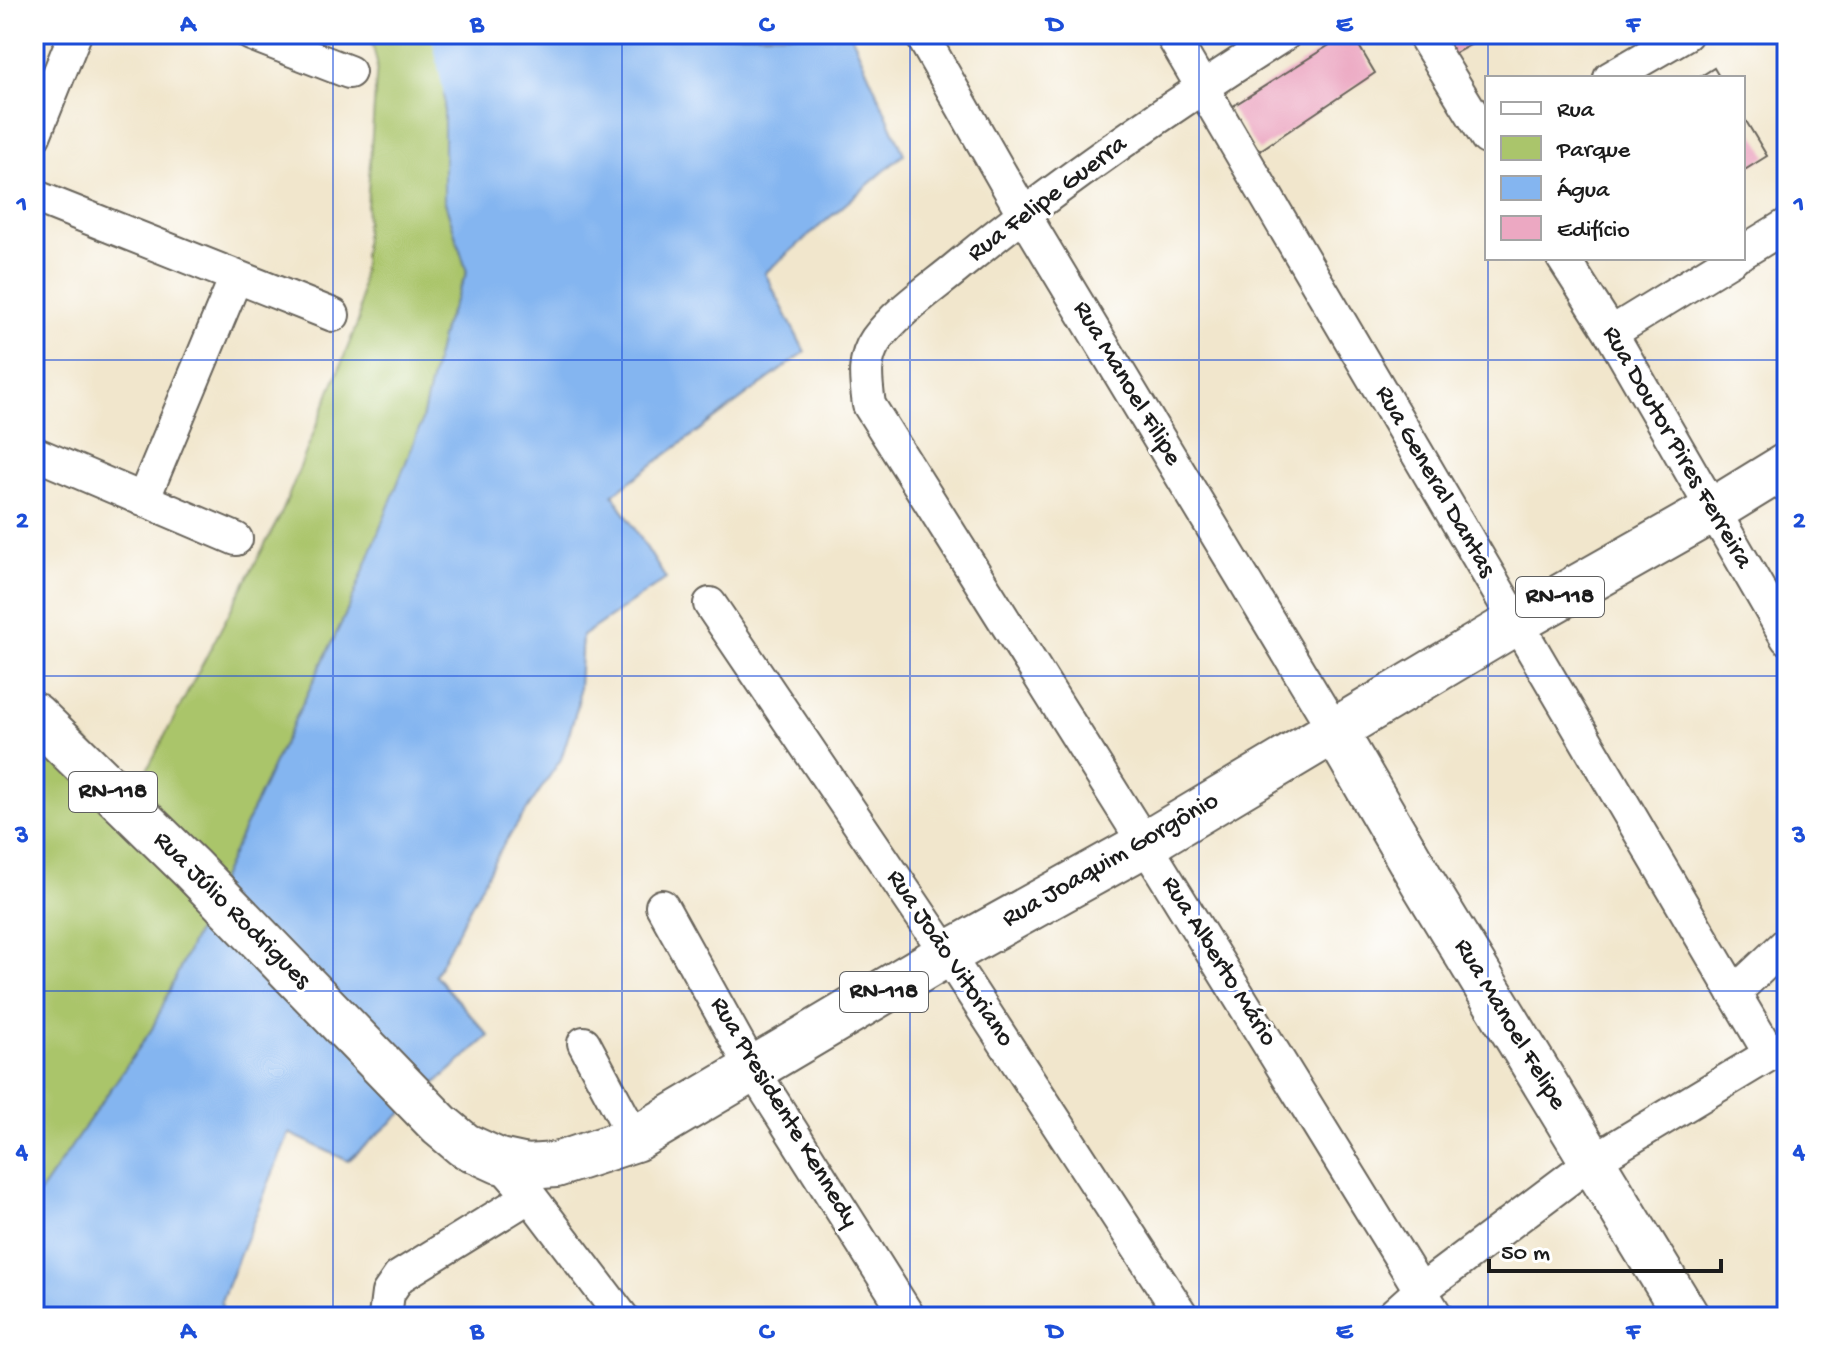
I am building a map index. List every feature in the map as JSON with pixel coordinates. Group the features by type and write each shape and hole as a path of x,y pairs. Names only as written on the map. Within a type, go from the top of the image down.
{"main road":[{"name":"Rua Joaquim Gorgônio","path":"425,1110 464,1145 499,1161 527,1167 556,1165 635,1139 947,954 1145,844 1516,622 1787,465"},
{"name":"Rua Júlio Rodrigues","path":"34,715 192,869 425,1110"},
{"name":"Rua Manoel Felipe","path":"1335,731 1591,1162 1687,1317"}],"street":[{"path":"34,136 75,34"},
{"path":"251,34 349,72"},
{"name":"Rua Manoel Filipe","path":"921,34 1023,213 1335,731"},
{"name":"Rua General Dantas","path":"1171,34 1734,993 1779,1049"},
{"name":"Rua Felipe Guerra","path":"869,405 864,372 875,342 901,314 1023,213 1203,86 1285,34"},
{"path":"1423,34 1485,135"},
{"path":"1613,76 1686,34"},
{"path":"34,196 333,315"},
{"path":"1745,251 1787,225"},
{"name":"Rua Doutor Pires Ferreira","path":"1564,260 1611,333 1787,638"},
{"path":"1611,333 1730,260"},
{"path":"143,500 236,277"},
{"name":"Rua Alberto Mário","path":"869,405 1429,1304"},
{"path":"34,453 236,539"},
{"name":"Rua João Vitoriano","path":"710,604 947,954 1183,1317"},
{"name":"Rua Presidente Kennedy","path":"662,906 753,1070 909,1317"},
{"path":"1734,993 1787,943"},
{"path":"584,1043 635,1139"},
{"path":"1391,1317 1429,1304 1591,1162 1779,1049"},
{"path":"499,1161 530,1196 622,1317"},
{"path":"385,1317 388,1293 399,1277 530,1196"}],"green space":[{"path":"370,34 475,34 444,93 444,199 467,272 443,329 421,424 350,605 152,1029 34,1201 34,694 138,787 282,512 359,319 377,63"}],"water":[{"path":"475,34 851,34 904,154 765,273 805,352 613,494 666,579 582,636 578,705 561,759 500,850 435,975 489,1036 348,1161 289,1133 221,1301 224,1317 34,1317 34,1201 152,1029 350,605 421,424 443,329 467,272 444,199 444,93"}],"building":[{"path":"1347,34 1352,34 1375,73 1259,151 1230,108"},
{"path":"1437,34 1490,34 1450,56"},
{"path":"1714,68 1719,76 1701,76"},
{"path":"1745,119 1767,156 1745,170"}],"waterway":[{"path":"460,34 480,130"}]}
